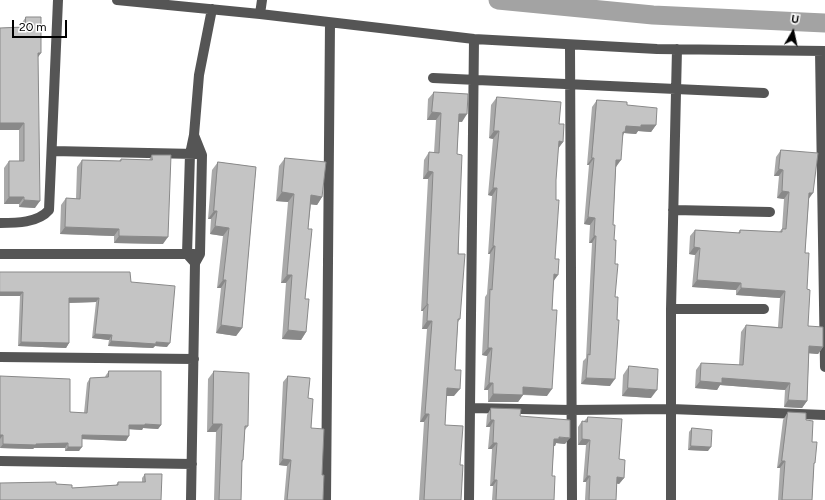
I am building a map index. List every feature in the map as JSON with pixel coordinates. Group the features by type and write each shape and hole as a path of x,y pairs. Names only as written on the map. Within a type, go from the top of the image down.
{"street":[{"path":"0,224 34,220 44,216 50,210 58,0"},
{"path":"117,0 263,14 474,39 570,45 677,49 823,51 825,367"},
{"path":"262,0 263,14"},
{"path":"187,254 190,154 194,135 199,74 212,9"},
{"path":"326,500 330,23"},
{"path":"469,500 474,39"},
{"path":"570,45 572,500"},
{"path":"671,500 671,309 677,49"},
{"path":"433,78 764,93"},
{"path":"191,500 197,258 202,154 194,135"},
{"path":"52,151 202,154"},
{"path":"673,210 770,212"},
{"path":"0,254 187,254 197,258"},
{"path":"671,309 764,309"},
{"path":"0,356 194,359"},
{"path":"470,408 571,410 671,409 825,415"},
{"path":"0,461 192,464"}],"building":[{"path":"26,17 41,17 41,53 38,53 40,201 24,200 24,197 9,197 9,161 24,161 24,123 0,123 0,28 25,27"},
{"path":"434,92 468,94 467,114 459,114 457,154 462,155 458,254 465,254 460,319 458,319 455,370 461,370 460,389 447,388 445,425 463,426 460,465 463,465 461,500 424,500 429,414 425,414 432,321 427,321 433,172 428,171 429,152 439,153 441,113 432,112"},
{"path":"497,97 561,102 559,124 564,124 563,142 559,141 556,180 556,200 559,200 555,259 559,259 558,275 554,274 552,310 557,310 552,389 523,387 523,395 493,394 493,383 489,383 492,348 488,348 490,289 492,290 497,188 493,188 499,131 494,131"},
{"path":"597,100 627,102 627,105 657,108 656,125 641,125 641,127 626,126 625,132 623,132 621,160 616,160 613,225 615,225 614,240 616,240 615,264 618,264 615,297 618,297 617,320 619,320 615,379 586,378 588,354 590,355 596,236 594,236 595,218 588,217 594,158 592,158"},
{"path":"781,150 818,153 813,193 809,193 805,253 809,253 807,289 810,290 808,326 823,327 823,347 809,346 807,401 788,400 790,383 722,378 722,383 700,381 701,363 743,365 746,325 782,328 785,291 741,288 741,283 697,280 700,248 694,247 695,230 740,233 740,230 782,232 782,229 786,229 789,192 782,191 783,170 779,169"},
{"path":"152,155 171,155 168,237 119,236 119,229 65,227 66,198 80,199 82,160 152,160"},
{"path":"285,158 326,162 322,197 311,195 308,229 312,229 305,299 309,299 306,332 288,330 292,275 287,275 294,194 282,192"},
{"path":"218,162 256,167 242,328 221,325 226,280 223,280 229,228 215,226 217,211 214,211"},
{"path":"0,272 130,272 131,282 175,286 170,343 156,342 156,344 111,341 112,335 95,334 99,298 69,298 69,343 21,342 23,292 0,292"},
{"path":"629,366 658,369 657,390 628,388"},
{"path":"109,371 161,371 161,425 129,425 129,436 82,435 82,447 68,447 68,443 36,445 3,444 3,435 0,435 0,376 70,379 70,412 87,413 90,378 108,377"},
{"path":"214,371 249,373 248,426 245,426 241,500 219,500 222,424 213,424"},
{"path":"288,376 310,378 308,398 313,399 311,428 324,429 322,475 324,475 323,500 287,500 291,460 283,459"},
{"path":"491,408 521,409 520,416 570,420 570,438 559,437 559,439 554,439 552,476 555,476 554,500 496,500 497,480 494,480 497,443 493,443 494,420 491,420"},
{"path":"788,412 806,413 806,420 813,421 812,442 817,442 812,500 782,500 785,461 782,461"},
{"path":"588,417 622,419 619,459 625,460 624,478 617,477 616,500 589,500 590,476 587,476 590,440 582,439 582,421 587,422"},
{"path":"692,428 712,430 711,447 691,446"},
{"path":"145,474 162,474 161,500 0,500 0,483 56,482 56,484 72,485 72,488 118,485 118,482 145,482"}],"waterway":[{"path":"498,0 653,15 825,23"}]}
